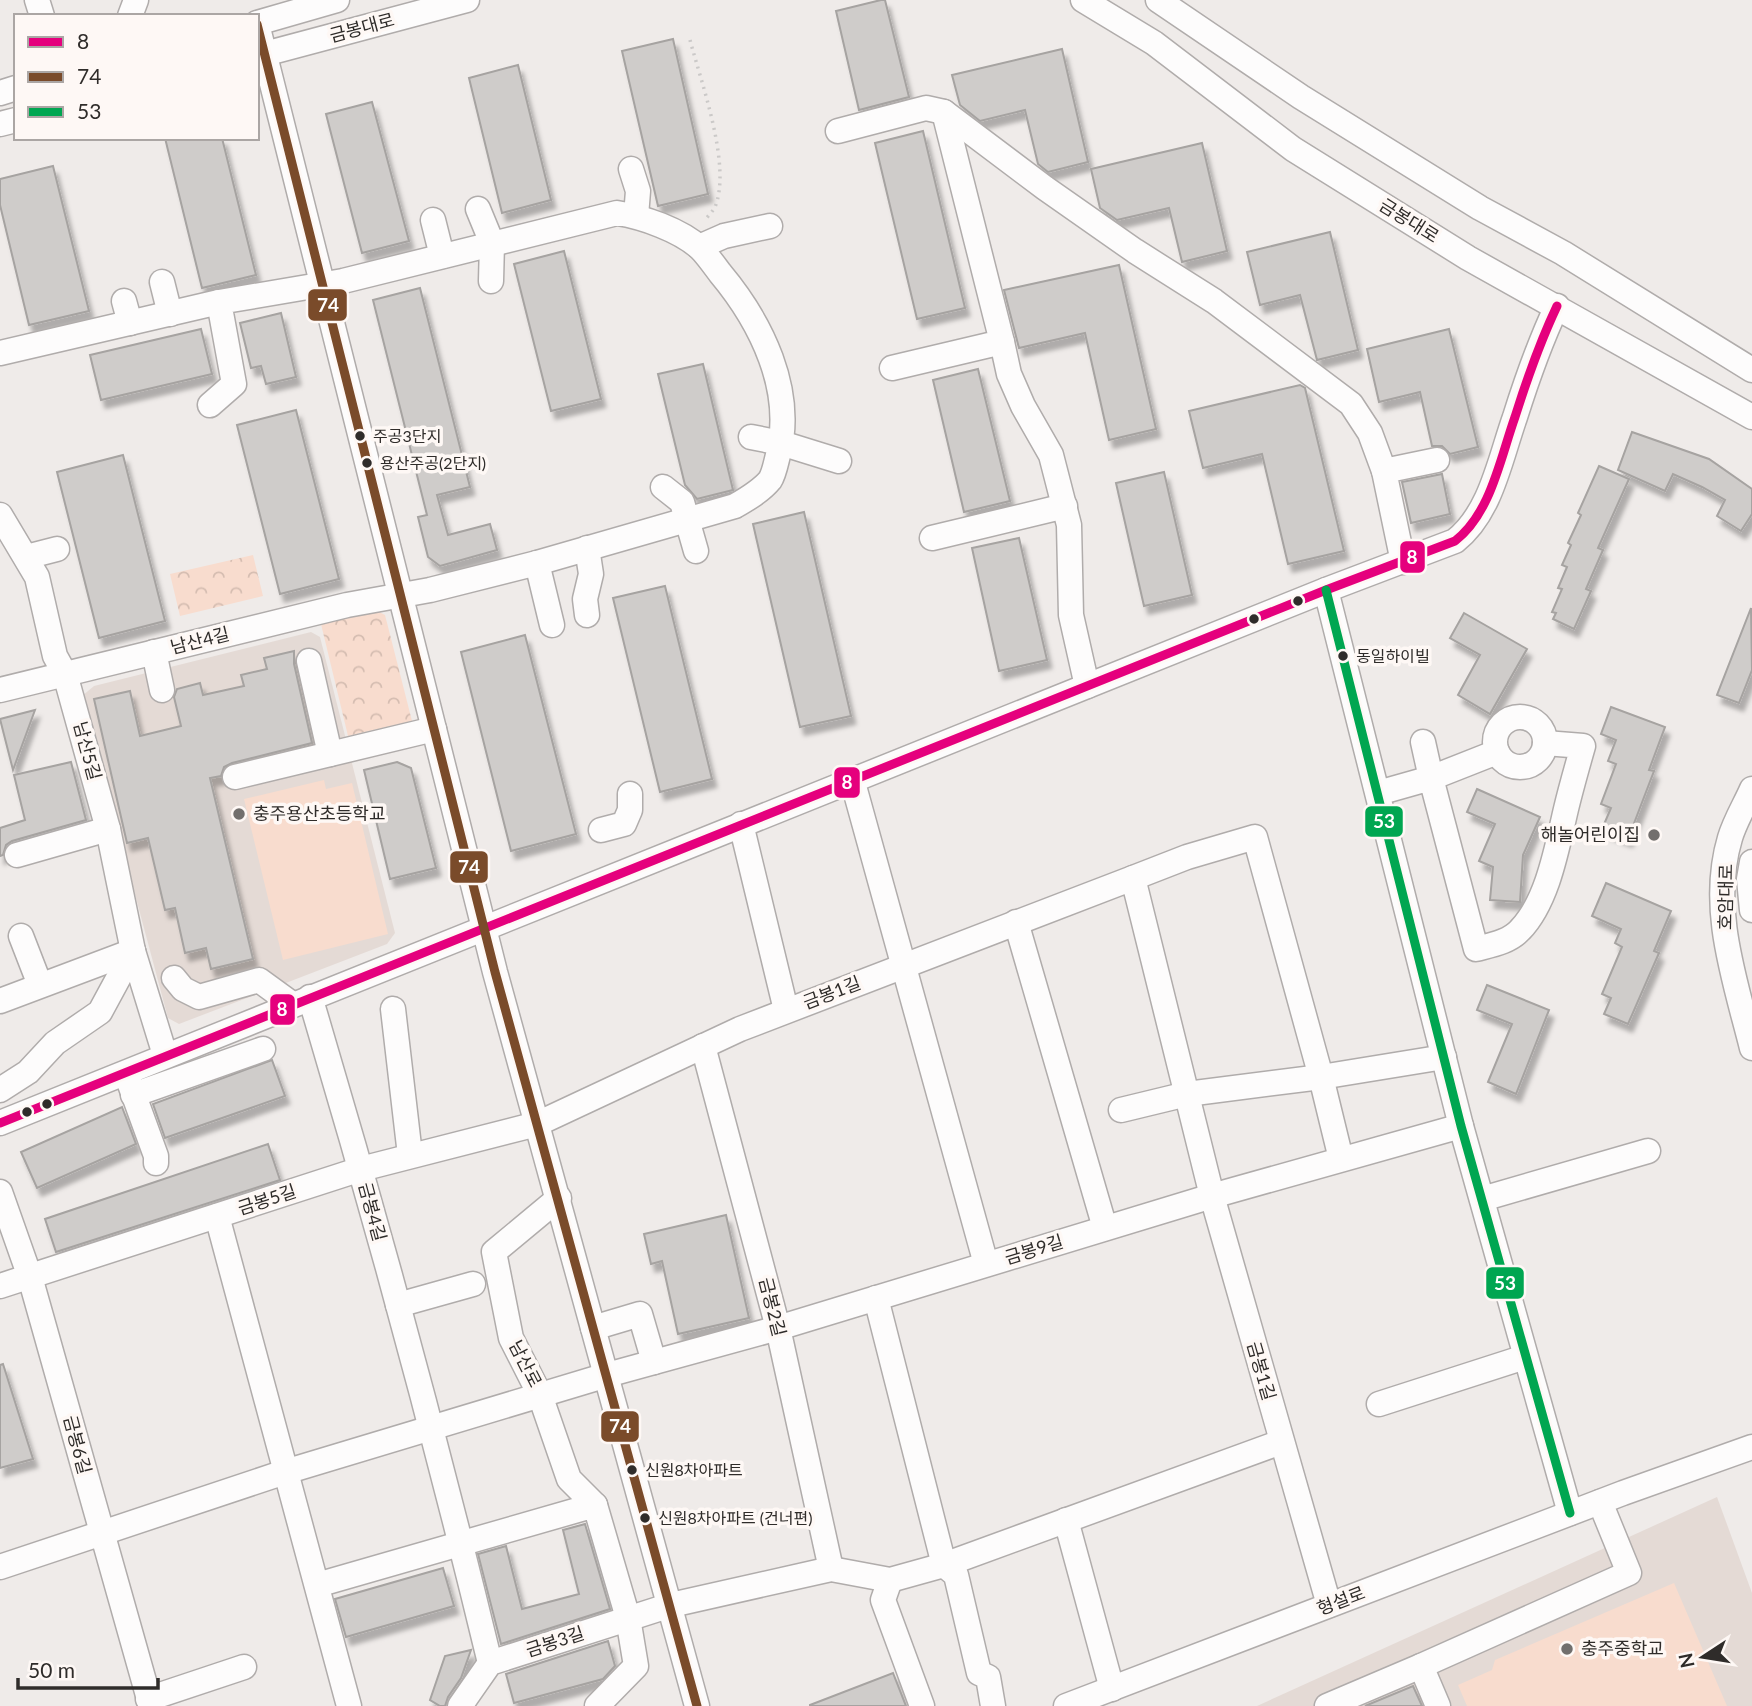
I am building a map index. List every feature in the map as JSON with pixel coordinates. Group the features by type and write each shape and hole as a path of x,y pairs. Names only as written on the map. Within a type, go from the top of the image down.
{"street":[{"name":"금봉대로","path":"259,23 337,0"},
{"name":"금봉대로","path":"261,55 467,0"},
{"name":"금봉대로","path":"1083,0 1154,43 1293,149 1468,258 1752,417"},
{"path":"1158,0 1301,97 1480,208 1563,253 1752,370"},
{"path":"261,55 322,284 483,927 697,1706"},
{"path":"838,131 926,108 944,112 1135,251 1214,301 1351,404 1370,433 1384,471 1403,562"},
{"path":"944,112 1009,374 1023,406 1051,455 1065,506 1069,524 1071,615 1087,686"},
{"path":"0,353 127,312 170,314 219,302 322,284 597,217 617,213 636,216 638,191 631,169"},
{"path":"478,209 492,243 491,281"},
{"name":"남산4길","path":"0,690 347,605 430,590 688,520 735,506 753,496 771,479 781,443 781,395 766,346 739,295 694,244 662,225 636,216"},
{"path":"433,220 442,256"},
{"path":"694,244 770,226"},
{"path":"162,282 170,314"},
{"path":"210,405 234,384 219,302"},
{"path":"129,1084 165,1055 1326,590 1455,541 1467,531 1486,502 1540,341 1557,306"},
{"path":"892,368 1002,342"},
{"path":"751,437 781,443 839,461"},
{"path":"1384,471 1437,460"},
{"path":"663,487 682,502 696,551"},
{"path":"932,538 1065,506"},
{"name":"남산5길","path":"0,515 37,576 55,656 65,674 108,829 133,951 165,1055"},
{"path":"587,548 591,574 585,599 587,615"},
{"path":"26,557 57,549"},
{"path":"537,562 552,625"},
{"path":"1326,590 1461,1126 1570,1513"},
{"path":"154,652 163,690"},
{"path":"309,661 330,754"},
{"path":"1527,718 1540,727 1545,743 1539,758 1525,767 1508,765 1497,752 1495,736 1504,723 1511,719 1527,718"},
{"path":"235,777 434,729"},
{"path":"1423,742 1476,949 1503,942 1520,931 1537,907 1560,842 1583,746 1545,743"},
{"path":"1377,793 1431,778 1497,752"},
{"path":"852,779 986,1264"},
{"name":"호암대로","path":"1752,789 1730,837 1722,877 1723,928 1752,1048"},
{"path":"601,830 624,824 630,810 630,794"},
{"path":"741,824 786,1010"},
{"path":"17,855 108,829"},
{"name":"금봉1길","path":"537,1124 786,1010 1188,857 1255,837 1321,1077 1340,1159"},
{"name":"호암대로","path":"1752,862 1749,878 1752,910"},
{"name":"금봉1길","path":"1133,878 1212,1196 1329,1605"},
{"path":"1016,922 1105,1228"},
{"path":"21,936 40,985"},
{"path":"0,1001 133,951"},
{"path":"0,1090 28,1072 55,1043 100,1012 133,951"},
{"path":"174,978 183,989 200,997 259,980 301,1001"},
{"name":"금봉4길","path":"301,1001 361,1169 432,1427 490,1663"},
{"path":"393,1009 410,1155"},
{"name":"금봉2길","path":"704,1046 778,1328 831,1569"},
{"path":"0,1123 129,1084 263,1049"},
{"path":"1121,1110 1187,1094 1321,1077 1444,1057"},
{"path":"129,1084 156,1156 156,1163"},
{"name":"금봉5길","path":"0,1286 361,1169 537,1124"},
{"name":"금봉9길","path":"607,1374 778,1328 1212,1196 1461,1126"},
{"path":"1482,1199 1648,1151"},
{"name":"금봉6길","path":"0,1192 30,1277 150,1702 244,1667"},
{"name":"남산로","path":"559,1198 494,1252 511,1338 540,1395 569,1479 595,1504 628,1618 636,1666 597,1706"},
{"path":"217,1216 349,1706"},
{"path":"398,1305 473,1284"},
{"path":"876,1298 944,1565 956,1575 979,1673 988,1677 993,1706"},
{"path":"593,1328 640,1314 654,1362"},
{"path":"1379,1404 1525,1357"},
{"path":"0,1567 285,1472 607,1374"},
{"path":"671,1605 831,1569 890,1580 944,1565 1281,1442"},
{"name":"형설로","path":"1066,1706 1570,1513 1752,1447"},
{"path":"1327,1706 1629,1573 1600,1502"},
{"path":"317,1585 595,1504"},
{"path":"1066,1520 1112,1689"},
{"path":"890,1580 883,1600 922,1706"},
{"name":"금봉3길","path":"490,1663 671,1605"},
{"path":"460,1706 490,1663"},
{"path":"1421,1666 1438,1706"}],"path":[{"path":"690,40 717,144 720,180 715,208 694,244"}],"shaded area":[{"name":"충주용산초등학교","path":"311,632 320,637 395,933 387,944 179,1024 168,1018 82,696 94,686"},
{"name":"충주중학교","path":"1717,1497 1752,1593 1752,1706 1257,1706"}],"green space":[{"path":"253,555 263,596 180,616 170,574"},
{"path":"377,611 385,615 412,721 348,736 321,624"},
{"path":"324,780 326,789 352,783 388,934 283,960 244,799"},
{"path":"1674,1583 1727,1706 1467,1706 1458,1685 1492,1670 1495,1660"}],"building":[{"path":"885,0 909,97 859,110 836,11"},
{"path":"673,39 708,194 658,206 622,51"},
{"path":"1062,49 1088,162 1048,172 1038,164 1025,110 980,121 960,105 952,75"},
{"path":"518,65 551,200 502,213 469,78"},
{"path":"372,102 409,241 362,253 326,114"},
{"path":"923,131 965,308 917,319 875,143"},
{"path":"165,140 222,140 256,275 202,288"},
{"path":"1202,143 1227,251 1182,262 1169,208 1117,220 1100,208 1091,169"},
{"path":"53,166 89,311 29,325 0,205 0,179"},
{"path":"1330,232 1358,350 1317,360 1300,295 1260,305 1247,252"},
{"path":"564,251 601,399 551,411 514,264"},
{"path":"1119,265 1156,429 1109,440 1085,333 1019,348 1004,290"},
{"path":"420,288 470,487 437,495 448,535 490,524 497,550 440,566 428,557 418,517 427,515 373,300"},
{"path":"281,313 296,377 266,384 261,366 251,368 240,323"},
{"path":"201,329 212,374 101,400 90,355"},
{"path":"1449,329 1478,447 1450,454 1442,446 1432,446 1420,392 1379,402 1367,349"},
{"path":"703,364 733,490 697,499 685,485 658,374"},
{"path":"978,369 1010,501 964,512 933,380"},
{"path":"1300,385 1305,388 1344,551 1288,564 1262,454 1203,468 1189,411"},
{"path":"296,410 339,579 280,594 237,425"},
{"path":"1632,432 1709,459 1752,489 1752,514 1741,531 1717,516 1725,500 1702,487 1673,474 1665,491 1618,470"},
{"path":"123,455 165,621 99,638 57,472"},
{"path":"1599,466 1629,479 1598,548 1603,550 1586,589 1591,591 1574,629 1553,619 1556,613 1552,612 1562,589 1558,588 1567,567 1562,565 1571,545 1568,543"},
{"path":"1164,472 1192,595 1144,606 1116,483"},
{"path":"1442,474 1450,514 1411,523 1402,482"},
{"path":"804,512 851,716 800,727 753,524"},
{"path":"1019,538 1047,660 999,671 972,548"},
{"path":"665,586 712,779 660,792 613,598"},
{"path":"1751,608 1752,670 1739,703 1717,695"},
{"path":"1464,613 1527,649 1490,714 1458,695 1480,655 1450,638"},
{"path":"525,635 576,834 511,851 461,652"},
{"path":"294,651 294,664 312,743 232,763 224,767 221,776 210,778 253,959 211,969 206,948 185,953 175,908 165,910 148,838 127,843 94,699 130,691 140,736 181,726 174,697 177,689 200,683 203,695 244,686 241,675 267,669 264,658"},
{"path":"1611,707 1665,727 1649,770 1654,771 1628,839 1602,829 1611,808 1601,804 1616,764 1608,761 1616,740 1601,734"},
{"path":"35,710 13,770 0,719"},
{"path":"71,762 86,820 12,841 6,845 3,855 0,856 0,828 25,820 14,775"},
{"path":"397,762 411,768 436,868 390,879 364,770"},
{"path":"1477,789 1540,817 1523,855 1520,902 1490,900 1493,867 1479,861 1495,824 1467,812"},
{"path":"1606,883 1671,911 1654,951 1659,953 1628,1024 1604,1014 1611,998 1602,994 1622,947 1615,943 1621,929 1592,916"},
{"path":"1487,985 1549,1010 1516,1094 1488,1082 1512,1024 1477,1010"},
{"path":"272,1060 285,1096 165,1138 153,1104"},
{"path":"122,1107 136,1144 37,1188 21,1152"},
{"path":"268,1144 280,1180 56,1252 45,1219"},
{"path":"726,1215 749,1318 678,1334 662,1261 651,1264 644,1234"},
{"path":"3,1364 33,1459 0,1468 0,1365"},
{"path":"585,1524 610,1609 501,1644 478,1554 506,1546 522,1609 579,1594 563,1530"},
{"path":"443,1568 454,1606 346,1637 335,1599"},
{"path":"608,1641 615,1666 603,1679 514,1703 506,1674"},
{"path":"471,1650 461,1678 445,1706 430,1700 445,1656"},
{"path":"893,1673 906,1706 810,1706 810,1705"},
{"path":"1413,1686 1422,1706 1365,1706"}],"transit line":[{"name":"74","path":"259,32 495,972 697,1706"},
{"name":"8","path":"0,1123 1326,590 1455,541 1467,529 1486,501 1534,361 1557,306"},
{"name":"53","path":"1326,590 1461,1126 1570,1513"}],"place":[{"name":"주공3단지","path":"360,436"},
{"name":"용산주공(2단지)","path":"367,463"},
{"name":"동일하이빌","path":"1343,656"},
{"name":"충주용산초등학교","path":"239,814"},
{"name":"해놀어린이집","path":"1654,835"},
{"name":"신원8차아파트","path":"632,1470"},
{"name":"신원8차아파트 (건너편)","path":"645,1518"},
{"name":"충주중학교","path":"1567,1649"}]}
